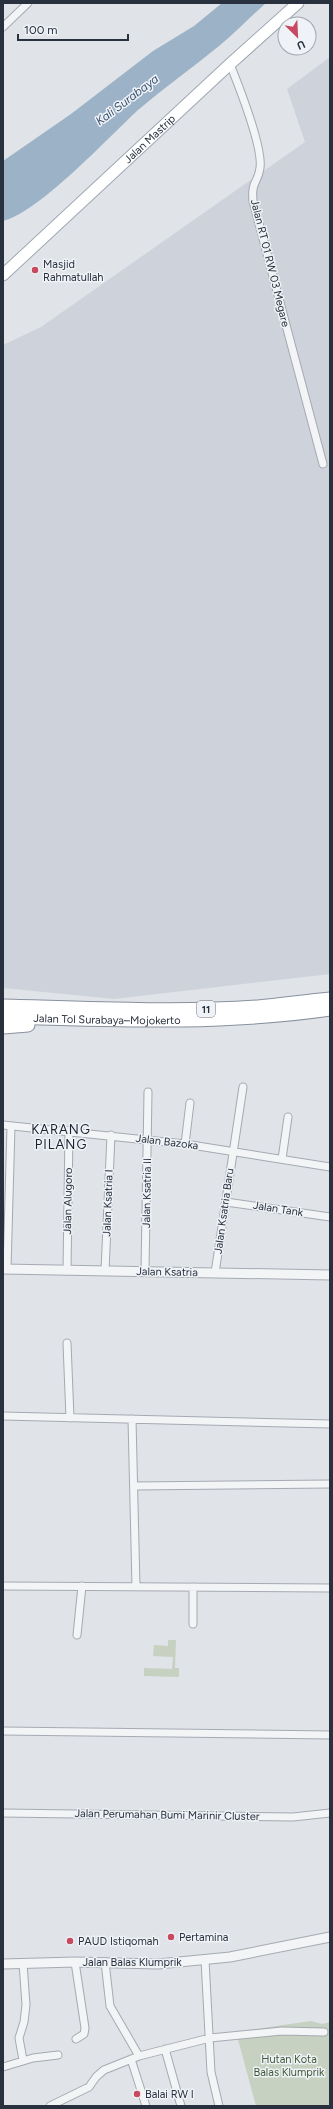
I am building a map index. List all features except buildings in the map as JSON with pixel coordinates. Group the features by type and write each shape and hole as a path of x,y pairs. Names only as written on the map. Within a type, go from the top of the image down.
{"highway":[{"path":"3,997 82,1008"},
{"name":"Jalan Tol Surabaya–Mojokerto","path":"3,1006 215,1009 258,1007 330,998"},
{"name":"Jalan Tol Surabaya–Mojokerto","path":"3,1017 106,1020 225,1019 330,1009"},
{"path":"3,1027 106,1020"}],"main road":[{"name":"Jalan Mastrip","path":"3,275 230,64 298,3"}],"street":[{"path":"4,24 28,3"},
{"name":"Jalan RT 01 RW 03 Megare","path":"230,64 248,115 259,156 260,168 252,189 253,201 323,464"},
{"name":"Jalan Ksatria Baru","path":"215,1273 232,1150 243,1087"},
{"name":"Jalan Ksatria II","path":"145,1271 148,1092"},
{"path":"185,1144 190,1103"},
{"path":"282,1159 288,1117"},
{"name":"Jalan Bazoka","path":"3,1125 69,1130 232,1150 330,1167"},
{"path":"5,1269 11,1126"},
{"name":"Jalan Alugoro","path":"67,1271 69,1130"},
{"name":"Jalan Ksatria I","path":"105,1271 111,1135"},
{"name":"Jalan Tank","path":"226,1202 330,1217"},
{"name":"Jalan Ksatria","path":"5,1269 330,1276"},
{"path":"67,1343 70,1418"},
{"path":"3,1416 330,1424"},
{"path":"132,1419 136,1587"},
{"path":"134,1486 330,1484"},
{"path":"3,1586 330,1588"},
{"path":"77,1634 82,1586"},
{"path":"193,1587 193,1624"},
{"path":"3,1731 330,1735"},
{"name":"Jalan Perumahan Bumi Marinir Cluster","path":"3,1813 293,1817 330,1813"},
{"name":"Jalan Balas Klumprik","path":"3,1964 105,1962 158,1964 205,1960 330,1937"},
{"path":"205,1960 211,2072 219,2106"},
{"path":"75,1962 85,2028 84,2034 76,2039"},
{"path":"105,1962 110,2006 139,2056"},
{"path":"23,1963 26,2005 24,2022 19,2038 23,2060"},
{"path":"50,2106 90,2087 96,2077 104,2070 139,2056 210,2038 282,2031 324,2032"},
{"path":"165,2049 181,2106"},
{"path":"3,2067 41,2056 58,2055"},
{"path":"131,2059 146,2106"}],"shaded area":[{"path":"330,57 330,974 114,999 3,988 3,345 41,327 305,142 287,89"}],"green space":[{"path":"168,1640 176,1640 175,1668 179,1668 179,1677 144,1676 144,1668 172,1669 173,1657 153,1656 154,1645 168,1646"},
{"name":"Hutan Kota Balas Klumprik","path":"311,2021 322,2024 330,2022 330,2106 256,2106 236,2032"}],"water":[{"name":"Kali Surabaya","path":"222,3 266,3 231,36 138,110 73,173 35,204 18,215 3,221 3,161 71,114 153,51 194,26"}],"place":[{"name":"Masjid Rahmatullah","path":"35,270"},
{"name":"Pertamina","path":"171,1937"},
{"name":"PAUD Istiqomah","path":"70,1941"},
{"name":"Balai RW I","path":"137,2094"}],"district":[{"name":"KARANG PILANG","path":"61,1136"}]}
